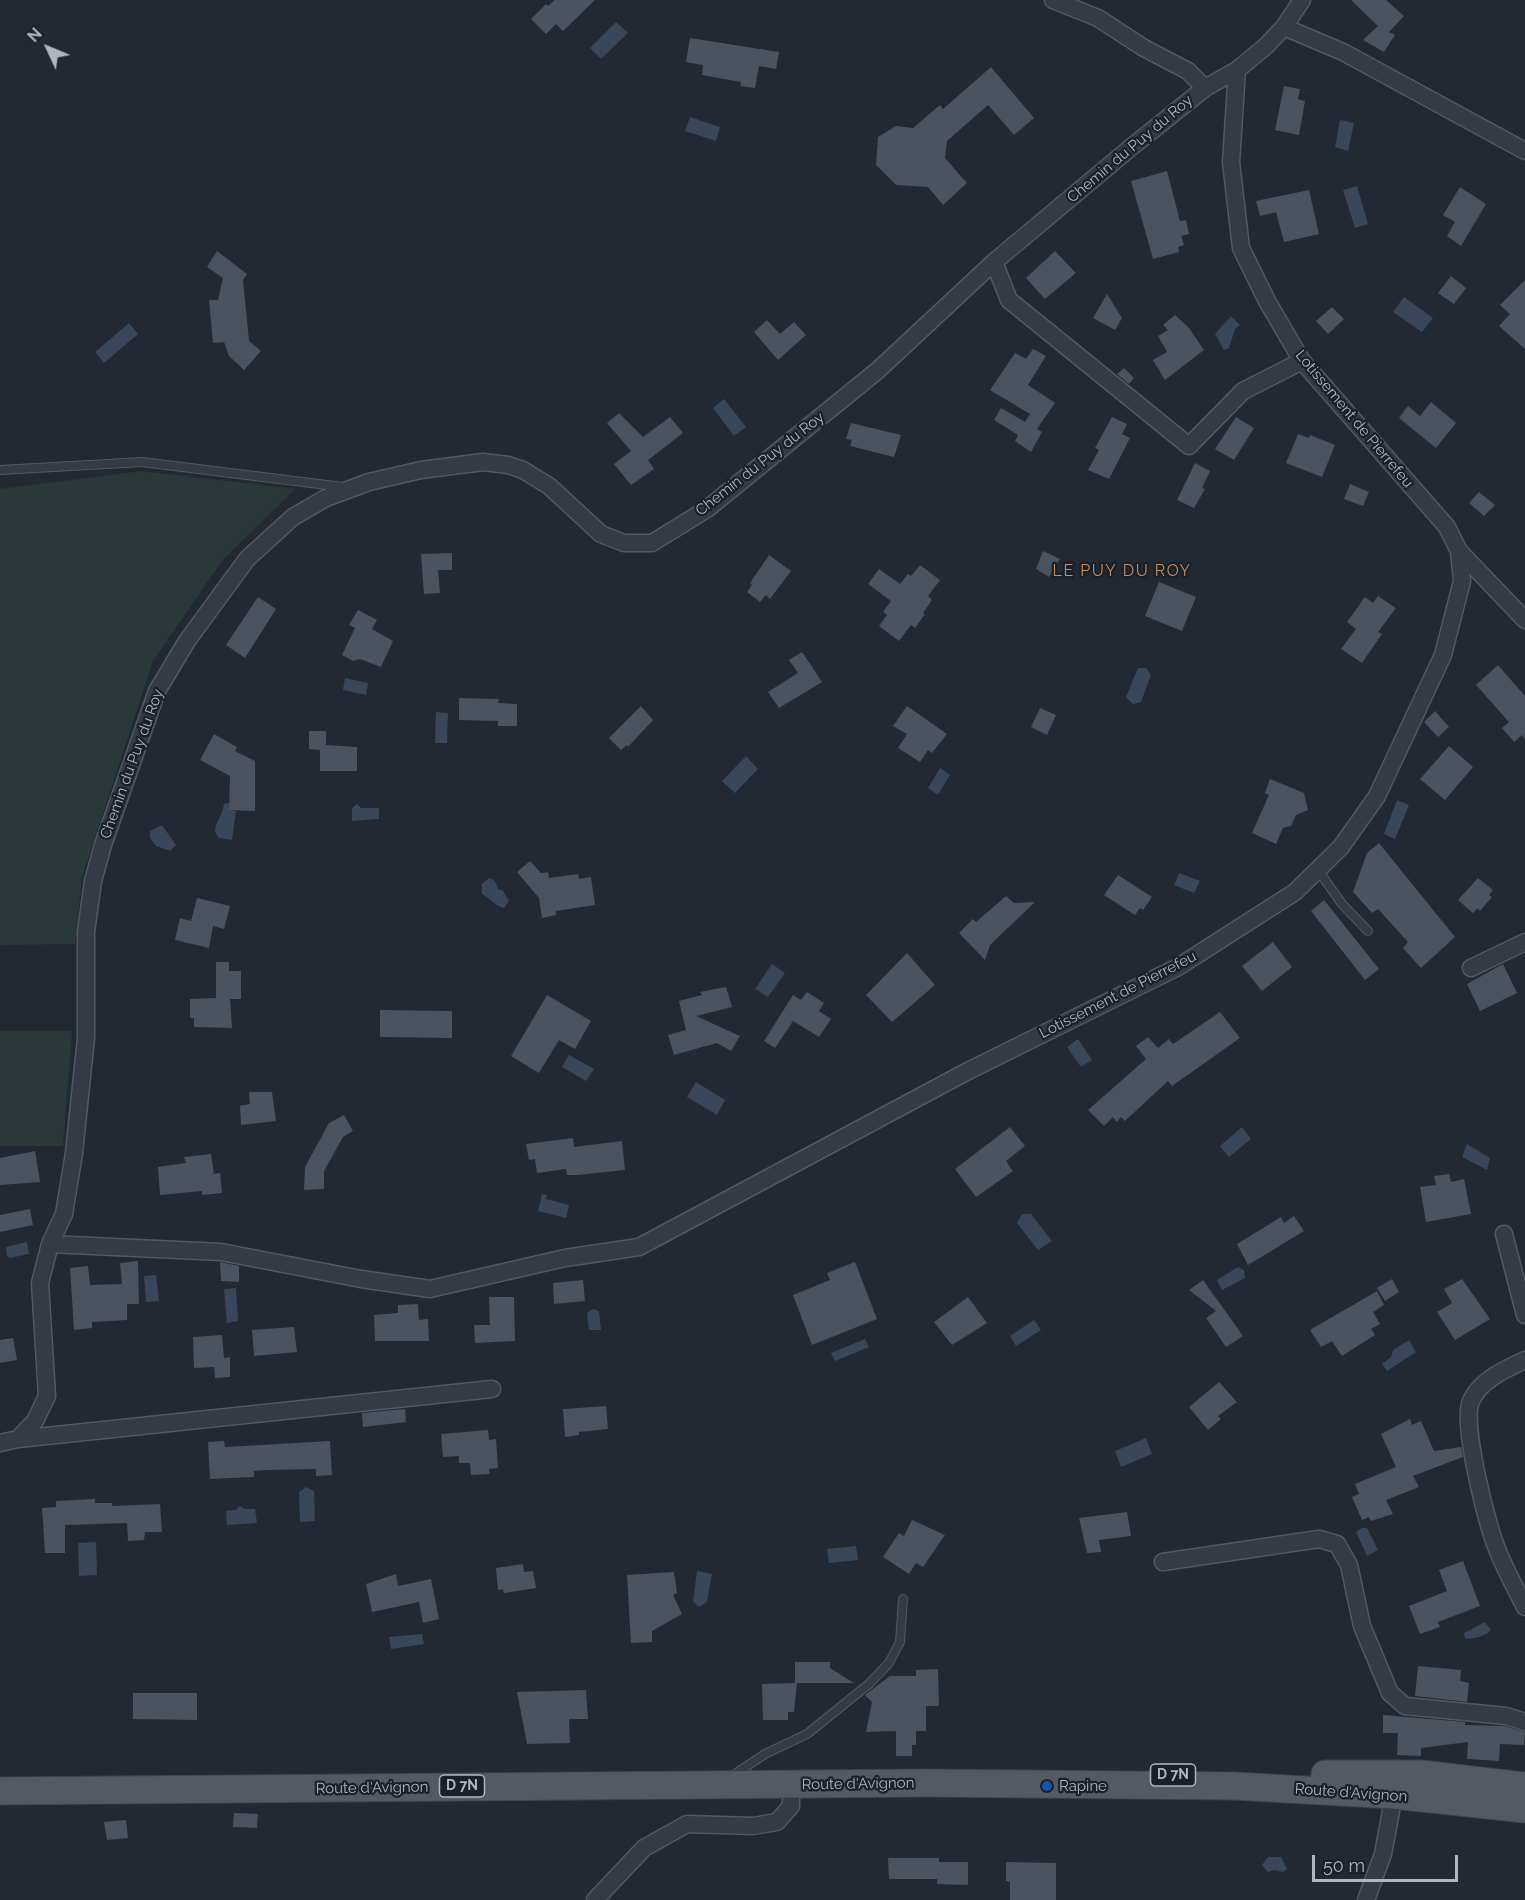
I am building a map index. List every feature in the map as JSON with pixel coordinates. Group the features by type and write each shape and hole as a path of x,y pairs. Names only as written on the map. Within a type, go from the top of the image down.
{"main road":[{"name":"Route d'Avignon","path":"0,1791 791,1785 925,1782 1048,1775 1420,1774 1525,1786"},
{"name":"Route d'Avignon","path":"925,1782 1234,1786 1394,1795 1525,1809"}],"street":[{"path":"1053,0 1098,18 1144,48 1188,71 1205,88"},
{"name":"Chemin du Puy du Roy","path":"18,1439 35,1420 47,1396 40,1283 50,1244 64,1214 74,1154 86,1038 86,932 93,880 157,691 187,641 247,559 293,517 326,498 352,488 421,470 483,462 508,465 523,470 549,486 601,534 624,543 652,543 707,509 868,378 994,262 1205,88 1237,70 1284,27 1302,0"},
{"path":"1284,27 1343,52 1525,151"},
{"name":"Lotissement de Pierrefeu","path":"1237,70 1231,162 1241,248 1267,301 1302,361 1447,527 1459,551 1525,620"},
{"path":"994,262 1009,300 1190,446 1243,391 1302,361"},
{"name":"Lotissement de Pierrefeu","path":"50,1244 221,1252 362,1279 430,1289 565,1258 639,1247 751,1185 968,1071 1178,967 1295,892 1341,847 1377,796 1443,655 1462,581 1459,551"},
{"path":"1471,968 1525,942"},
{"path":"1504,1234 1525,1315"},
{"path":"1525,1359 1485,1382 1470,1404 1473,1453 1493,1536 1525,1607"},
{"path":"0,1443 18,1439 492,1389"},
{"path":"1163,1562 1319,1539 1337,1544 1349,1565 1362,1626 1390,1693 1405,1706 1506,1716 1525,1722"},
{"path":"1366,1900 1383,1854 1394,1795 1420,1774"},
{"path":"595,1900 644,1848 687,1824 753,1826 777,1822 791,1806 791,1785"}],"lane":[{"path":"0,470 142,462 352,488"},
{"path":"1318,870 1342,904 1368,931"},
{"path":"719,1784 765,1754 807,1734 869,1684 890,1663 900,1642 903,1599"}],"shaded area":[{"path":"142,471 295,489 221,562 153,661 82,877 75,944 0,945 0,489"},
{"path":"0,1031 72,1031 63,1146 0,1146"}],"water":[{"path":"616,22 628,33 601,59 590,48"},
{"path":"690,117 720,127 716,141 685,131"},
{"path":"1340,120 1354,123 1348,151 1335,147"},
{"path":"1357,186 1368,224 1355,228 1343,190"},
{"path":"1404,297 1433,318 1422,332 1393,312"},
{"path":"1231,316 1240,325 1235,329 1229,348 1224,350 1215,334"},
{"path":"129,323 138,334 104,363 95,352"},
{"path":"724,399 746,427 734,436 713,408"},
{"path":"1138,668 1146,668 1151,675 1141,702 1133,704 1126,697"},
{"path":"345,678 368,683 366,695 343,690"},
{"path":"436,712 448,713 447,743 435,743"},
{"path":"746,756 758,769 735,793 722,781"},
{"path":"940,768 950,775 938,795 928,788"},
{"path":"1397,800 1409,805 1395,839 1384,834"},
{"path":"230,803 230,810 236,811 232,840 219,838 215,832 224,804"},
{"path":"357,804 361,808 379,808 379,819 352,821 352,808"},
{"path":"162,825 176,845 170,851 156,846 150,838 150,831"},
{"path":"1179,873 1200,881 1194,893 1174,885"},
{"path":"489,878 495,881 498,889 503,891 509,901 504,908 482,894 482,884"},
{"path":"772,964 785,973 768,997 755,989"},
{"path":"1078,1039 1092,1060 1081,1067 1067,1047"},
{"path":"569,1055 594,1069 586,1081 562,1067"},
{"path":"696,1082 725,1100 717,1115 687,1097"},
{"path":"1242,1127 1251,1139 1229,1157 1220,1146"},
{"path":"1467,1144 1490,1158 1487,1170 1462,1157"},
{"path":"542,1194 547,1195 546,1199 569,1205 566,1218 538,1211"},
{"path":"1022,1214 1031,1214 1052,1241 1038,1250 1017,1223"},
{"path":"27,1242 29,1254 10,1258 7,1256 6,1247"},
{"path":"1238,1267 1244,1270 1245,1278 1222,1290 1217,1280"},
{"path":"156,1275 159,1301 146,1302 144,1276"},
{"path":"236,1288 238,1321 227,1323 224,1289"},
{"path":"593,1309 599,1311 601,1330 589,1330 587,1313"},
{"path":"1034,1320 1041,1330 1016,1346 1010,1336"},
{"path":"865,1339 869,1347 835,1361 831,1353"},
{"path":"1409,1340 1416,1352 1387,1371 1382,1364 1391,1357 1393,1350"},
{"path":"1146,1438 1152,1454 1121,1467 1115,1451"},
{"path":"306,1487 314,1491 315,1521 300,1522 299,1492"},
{"path":"240,1506 245,1509 255,1509 257,1523 227,1525 226,1511 236,1510"},
{"path":"1367,1528 1378,1550 1367,1556 1356,1532"},
{"path":"96,1542 97,1575 79,1576 78,1543"},
{"path":"856,1546 858,1560 829,1563 827,1549"},
{"path":"697,1571 712,1574 707,1602 699,1607 693,1601"},
{"path":"1485,1622 1491,1630 1489,1632 1475,1638 1465,1638 1464,1633"},
{"path":"422,1634 424,1644 391,1649 389,1637"},
{"path":"1268,1857 1281,1857 1287,1869 1283,1872 1274,1870 1268,1872 1262,1865"}],"building":[{"path":"555,0 595,0 563,31 556,24 546,34 531,19 546,4 548,6"},
{"path":"1351,0 1386,0 1404,16 1389,32 1395,35 1384,52 1363,40 1378,26"},
{"path":"690,38 779,52 776,69 759,66 755,88 740,86 741,82 702,75 703,65 686,62"},
{"path":"991,67 1034,118 1014,135 988,105 947,141 945,158 967,183 943,205 928,187 896,185 876,165 878,137 896,126 913,128 940,105 943,109"},
{"path":"1284,86 1300,89 1298,99 1305,101 1299,135 1275,130"},
{"path":"1167,171 1180,221 1186,220 1189,234 1181,236 1184,245 1178,247 1179,252 1153,259 1131,181"},
{"path":"1460,187 1486,204 1461,246 1447,236 1455,222 1443,215"},
{"path":"1309,190 1319,234 1284,242 1276,212 1260,216 1256,201"},
{"path":"217,251 247,274 243,280 249,341 261,351 244,370 229,356 224,342 213,343 209,300 218,300 223,278 207,267"},
{"path":"1055,251 1076,273 1045,299 1026,278"},
{"path":"1451,276 1466,288 1454,304 1438,293"},
{"path":"1525,280 1525,349 1499,326 1510,314 1500,305"},
{"path":"1107,294 1122,318 1115,330 1093,318"},
{"path":"1332,307 1344,319 1328,334 1316,321"},
{"path":"1175,315 1189,328 1204,350 1165,380 1153,360 1167,352 1158,336 1168,330 1163,325"},
{"path":"767,320 780,334 794,322 806,335 778,360 754,332"},
{"path":"1033,349 1046,356 1028,385 1055,403 1037,429 1042,432 1031,452 1015,441 1018,435 994,420 1001,408 1025,422 1030,414 990,390 1015,353 1026,359"},
{"path":"1124,368 1134,378 1129,384 1117,374"},
{"path":"1431,402 1456,423 1436,448 1399,418 1408,406 1420,416"},
{"path":"619,413 643,437 670,417 683,433 648,460 654,469 631,485 614,464 631,451 607,423"},
{"path":"1112,417 1127,424 1122,434 1130,438 1109,479 1088,470 1099,450 1095,448"},
{"path":"1236,417 1254,428 1234,460 1215,449"},
{"path":"851,423 901,435 894,457 850,446 852,440 846,439"},
{"path":"1298,434 1309,438 1310,435 1335,445 1322,477 1286,463"},
{"path":"1195,463 1210,471 1202,488 1205,489 1194,508 1177,500"},
{"path":"1350,484 1369,492 1363,506 1344,499"},
{"path":"1479,492 1495,505 1484,516 1469,503"},
{"path":"1043,551 1060,559 1049,577 1036,569"},
{"path":"452,553 452,570 438,570 440,593 424,594 421,554"},
{"path":"769,555 791,571 770,599 766,595 760,602 747,592 752,585 750,583"},
{"path":"920,565 940,580 928,596 932,600 923,613 925,614 915,628 911,625 899,641 879,626 887,615 883,612 891,601 868,584 879,569 900,584"},
{"path":"1159,582 1196,597 1182,631 1145,616"},
{"path":"1378,596 1396,608 1378,632 1382,634 1362,663 1341,649 1356,629 1347,622 1365,597 1373,603"},
{"path":"258,597 276,609 245,658 226,645"},
{"path":"358,610 377,620 372,629 393,641 381,667 360,659 353,661 342,655 355,628 349,625"},
{"path":"802,652 822,682 779,708 768,692 798,673 789,660"},
{"path":"1498,665 1525,696 1525,739 1522,735 1514,742 1502,728 1509,722 1476,685"},
{"path":"459,698 499,699 498,703 517,704 517,726 498,726 498,721 459,720"},
{"path":"641,706 653,720 628,747 627,745 621,750 609,738"},
{"path":"907,706 947,734 932,753 928,750 920,762 898,748 907,734 893,726"},
{"path":"1040,708 1056,715 1047,735 1031,727"},
{"path":"1435,711 1449,727 1438,737 1424,722"},
{"path":"309,731 326,731 326,745 357,747 357,771 320,771 320,750 309,749"},
{"path":"214,734 237,747 235,751 255,761 255,811 229,810 230,776 200,760"},
{"path":"1449,746 1473,767 1445,800 1420,779"},
{"path":"1270,779 1304,793 1308,810 1296,815 1291,826 1283,828 1276,844 1252,833 1269,795 1265,793"},
{"path":"1379,843 1455,937 1421,968 1403,948 1408,942 1378,909 1372,913 1353,892 1367,853"},
{"path":"530,861 541,873 548,872 549,878 578,874 579,879 591,877 595,905 556,911 556,915 542,918 539,898 517,872"},
{"path":"1118,875 1152,897 1143,910 1140,908 1135,915 1104,895"},
{"path":"1478,878 1493,890 1489,895 1492,897 1480,911 1478,908 1473,913 1458,900"},
{"path":"1006,896 1014,903 1035,902 990,945 985,960 959,933 973,919 976,922"},
{"path":"197,898 230,906 224,929 213,926 209,948 175,940 180,918 191,921"},
{"path":"1324,900 1379,969 1365,980 1311,911"},
{"path":"1273,942 1292,967 1262,991 1242,966"},
{"path":"907,953 935,985 892,1022 866,995"},
{"path":"216,962 229,962 229,971 241,971 241,999 230,999 232,1028 194,1027 194,1018 190,1018 190,999 216,998"},
{"path":"1503,964 1517,993 1480,1011 1467,984"},
{"path":"726,987 732,1007 696,1016 740,1036 731,1051 717,1043 674,1055 668,1035 686,1030 679,1001 702,995 700,992"},
{"path":"807,992 824,1003 819,1011 831,1019 819,1037 793,1021 775,1048 764,1041 793,995 801,1000"},
{"path":"547,995 591,1021 575,1049 559,1040 539,1073 511,1056"},
{"path":"380,1010 452,1011 452,1038 380,1037"},
{"path":"1220,1012 1240,1038 1172,1086 1168,1081 1125,1121 1121,1117 1117,1122 1113,1117 1104,1126 1088,1110 1146,1059 1136,1046 1148,1037 1158,1048 1169,1039 1173,1044"},
{"path":"249,1092 272,1092 276,1121 241,1125 240,1106 250,1104"},
{"path":"344,1115 353,1131 343,1137 324,1171 324,1189 304,1190 305,1167 329,1123"},
{"path":"1010,1127 1025,1146 1006,1161 1013,1171 976,1197 955,1169"},
{"path":"573,1138 574,1147 622,1141 625,1170 577,1175 567,1175 566,1169 537,1173 535,1159 529,1160 526,1144"},
{"path":"35,1151 40,1182 0,1185 0,1158"},
{"path":"211,1154 214,1174 220,1173 222,1193 202,1195 202,1191 160,1195 158,1167 186,1163 184,1157"},
{"path":"1449,1174 1451,1182 1464,1179 1471,1214 1426,1222 1420,1187 1436,1185 1434,1176"},
{"path":"30,1209 33,1225 0,1232 0,1215"},
{"path":"1294,1216 1304,1231 1248,1265 1237,1244 1281,1217 1284,1223"},
{"path":"138,1261 139,1304 127,1304 127,1320 92,1322 92,1328 74,1330 70,1268 88,1266 90,1285 122,1284 120,1263"},
{"path":"220,1262 239,1266 239,1282 221,1281"},
{"path":"855,1262 877,1319 812,1345 793,1295 830,1280 827,1273"},
{"path":"1392,1279 1399,1292 1385,1301 1377,1288"},
{"path":"1462,1279 1490,1319 1455,1340 1437,1312 1452,1303 1444,1289"},
{"path":"583,1280 585,1301 554,1304 553,1283"},
{"path":"1203,1280 1243,1336 1226,1347 1206,1318 1216,1311 1189,1290"},
{"path":"1377,1291 1384,1305 1373,1312 1380,1324 1371,1329 1375,1335 1342,1356 1332,1341 1321,1347 1310,1330"},
{"path":"489,1297 514,1297 515,1341 475,1343 474,1325 490,1325"},
{"path":"968,1297 987,1323 952,1345 934,1322"},
{"path":"418,1304 419,1320 428,1319 429,1341 375,1341 374,1315 398,1313 398,1305"},
{"path":"294,1327 297,1352 254,1356 252,1330"},
{"path":"222,1335 224,1358 230,1357 230,1377 215,1378 214,1367 194,1368 193,1337"},
{"path":"13,1338 17,1360 0,1363 0,1340"},
{"path":"1219,1382 1237,1402 1218,1416 1221,1419 1208,1430 1189,1407"},
{"path":"606,1406 608,1429 579,1432 579,1435 565,1437 563,1409"},
{"path":"405,1409 406,1422 363,1427 362,1413"},
{"path":"1410,1419 1412,1425 1421,1421 1434,1451 1461,1447 1463,1457 1413,1476 1419,1487 1386,1500 1393,1514 1371,1521 1369,1517 1362,1520 1352,1497 1359,1494 1355,1484 1396,1467 1381,1434"},
{"path":"488,1430 489,1440 496,1439 498,1468 489,1469 490,1474 471,1475 470,1463 459,1463 459,1456 443,1457 441,1434"},
{"path":"224,1441 225,1447 330,1441 332,1475 316,1476 316,1469 267,1470 254,1471 254,1477 210,1479 208,1442"},
{"path":"95,1499 95,1503 112,1503 112,1506 160,1504 162,1532 145,1532 144,1540 128,1541 127,1523 65,1525 65,1553 45,1553 42,1508 56,1507 56,1501"},
{"path":"1127,1512 1131,1536 1099,1540 1101,1552 1087,1553 1079,1518"},
{"path":"912,1520 945,1535 923,1567 916,1563 909,1574 883,1557 899,1533 904,1536"},
{"path":"1463,1561 1480,1606 1438,1622 1440,1627 1420,1634 1409,1606 1447,1591 1439,1570"},
{"path":"523,1564 524,1572 533,1571 536,1588 504,1593 503,1589 498,1590 496,1568"},
{"path":"674,1572 677,1593 673,1595 682,1614 652,1631 652,1642 631,1643 627,1575"},
{"path":"396,1574 398,1586 431,1579 439,1619 423,1623 419,1602 372,1612 366,1584"},
{"path":"795,1662 830,1662 830,1668 854,1683 797,1683 794,1712 788,1712 788,1720 763,1720 762,1684 795,1683"},
{"path":"1418,1666 1461,1670 1460,1681 1469,1683 1467,1702 1415,1696"},
{"path":"938,1669 939,1706 926,1706 926,1731 916,1731 916,1745 912,1745 912,1756 896,1756 896,1731 866,1732 872,1702 865,1695 890,1676 916,1676 916,1670"},
{"path":"586,1690 588,1719 569,1719 570,1743 527,1744 517,1692"},
{"path":"133,1693 197,1693 197,1720 133,1719"},
{"path":"1383,1715 1465,1722 1465,1725 1504,1726 1525,1732 1524,1745 1500,1744 1499,1761 1467,1759 1468,1742 1421,1748 1421,1756 1397,1755 1398,1733 1383,1733"},
{"path":"234,1813 258,1814 257,1828 233,1827"},
{"path":"126,1820 128,1838 107,1840 104,1822"},
{"path":"888,1858 939,1858 939,1862 968,1862 968,1885 937,1884 937,1879 889,1879"},
{"path":"1006,1862 1056,1863 1056,1900 1010,1900 1010,1882 1006,1881"}],"place":[{"name":"Rapine","path":"1047,1786"}],"district":[{"name":"LE PUY DU ROY","path":"1122,571"}]}
